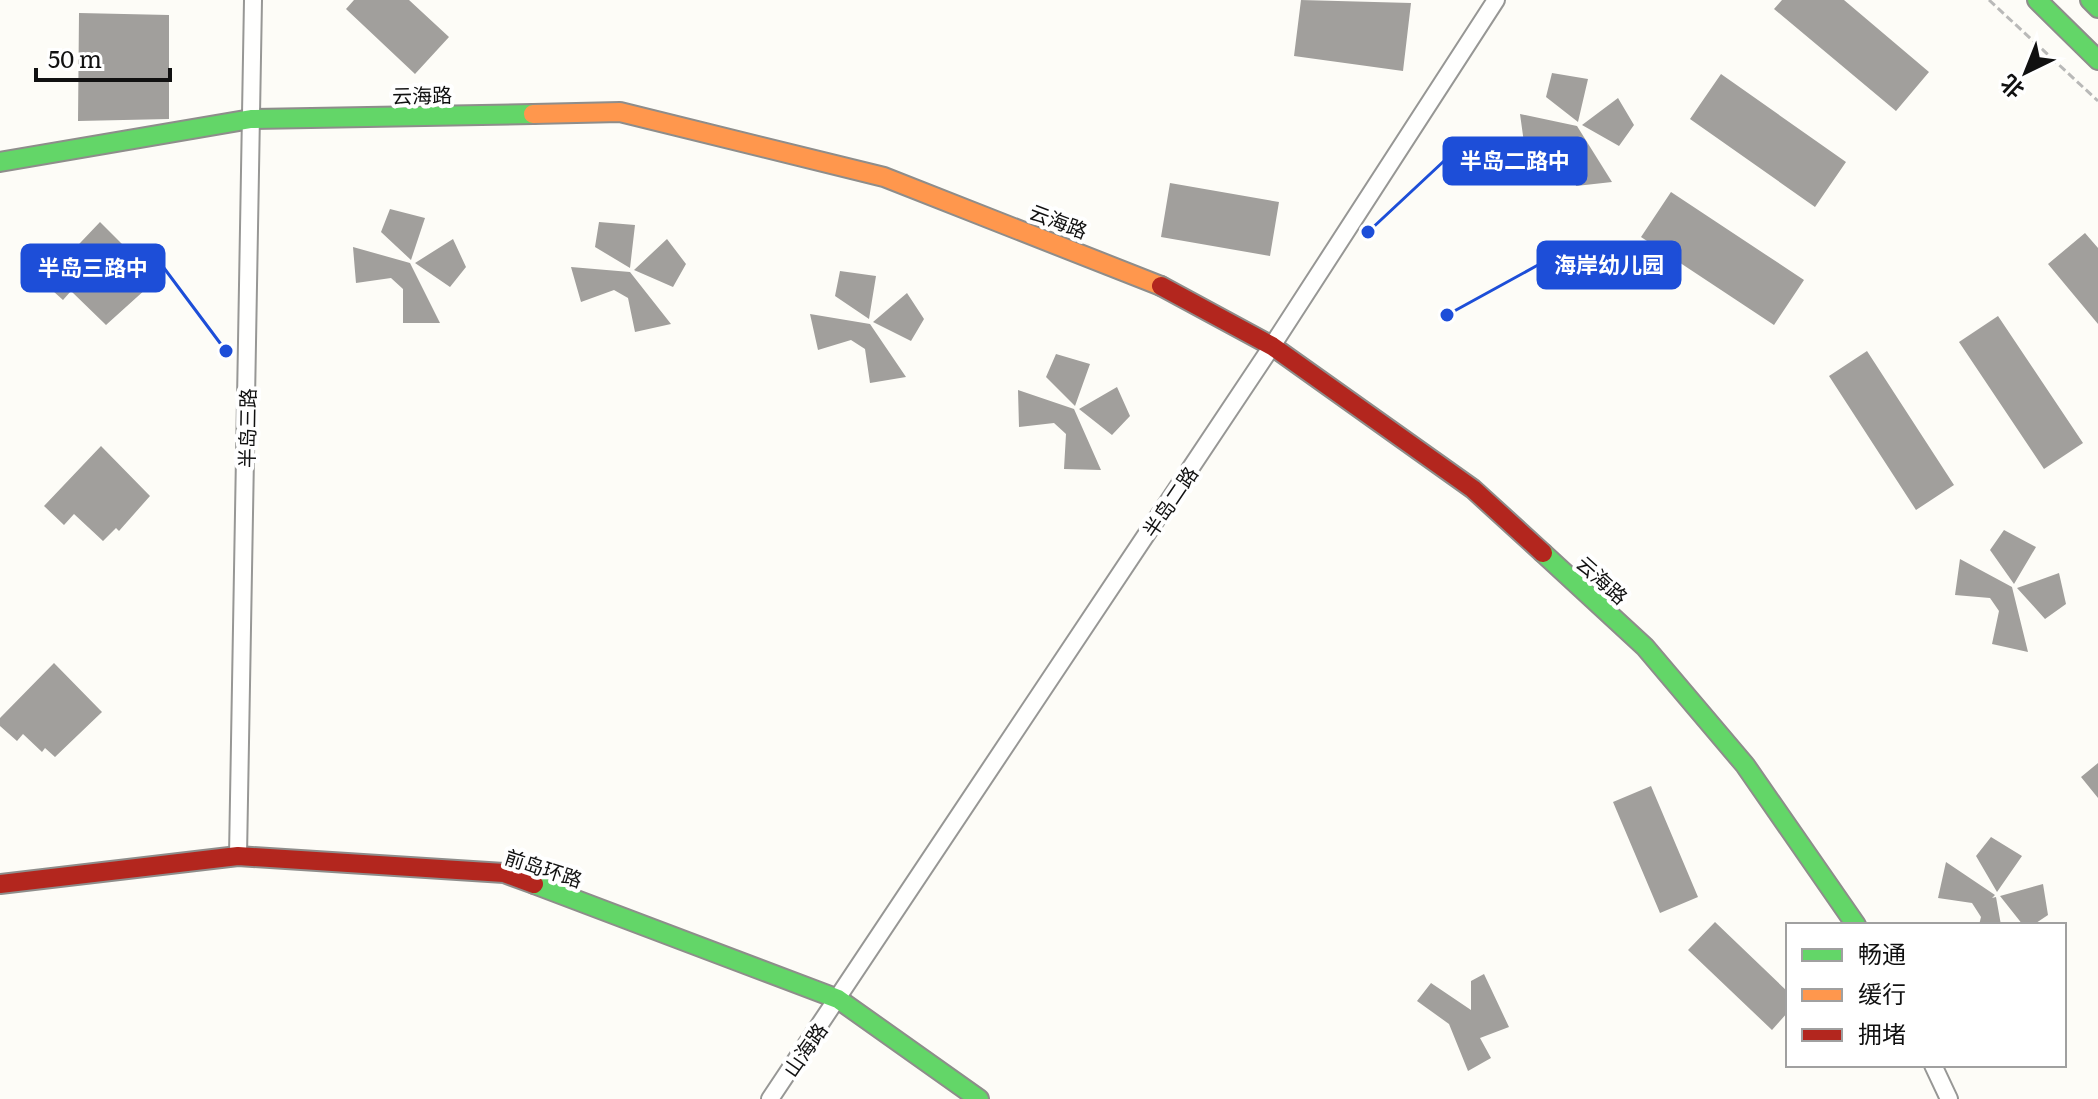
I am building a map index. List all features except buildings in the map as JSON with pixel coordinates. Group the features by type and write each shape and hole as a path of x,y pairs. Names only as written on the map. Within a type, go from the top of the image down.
{"street":[{"name":"半岛三路","path":"238,856 253,0"},
{"name":"半岛二路","path":"838,999 1272,346 1496,0"},
{"path":"2037,0 2098,60"},
{"path":"2090,0 2098,8"},
{"name":"云海路","path":"0,162 251,119 620,112 884,177 1145,277 1272,346 1473,489 1645,647 1745,765 1855,923"},
{"name":"前岛环路","path":"0,884 238,856 504,873 838,999 979,1099"},
{"name":"山海路","path":"770,1099 838,999"},
{"path":"1934,1067 1949,1099"}],"path":[{"path":"1989,0 2098,101"}],"traffic: fast":[{"path":"2037,0 2098,60"},
{"path":"2090,0 2098,8"},
{"path":"0,162 251,119 533,114"},
{"path":"1543,553 1645,647 1745,765 1855,923"},
{"path":"534,884 838,999 979,1099"}],"traffic: slow":[{"path":"533,114 620,112 884,177 1161,286"}],"traffic: jam":[{"path":"1161,286 1272,346 1473,489 1543,553"},
{"path":"0,884 238,856 504,873 534,884"}],"place":[{"name":"半岛二路中","path":"1368,232"},
{"name":"海岸幼儿园","path":"1447,315"},
{"name":"半岛三路中","path":"226,351"}]}
